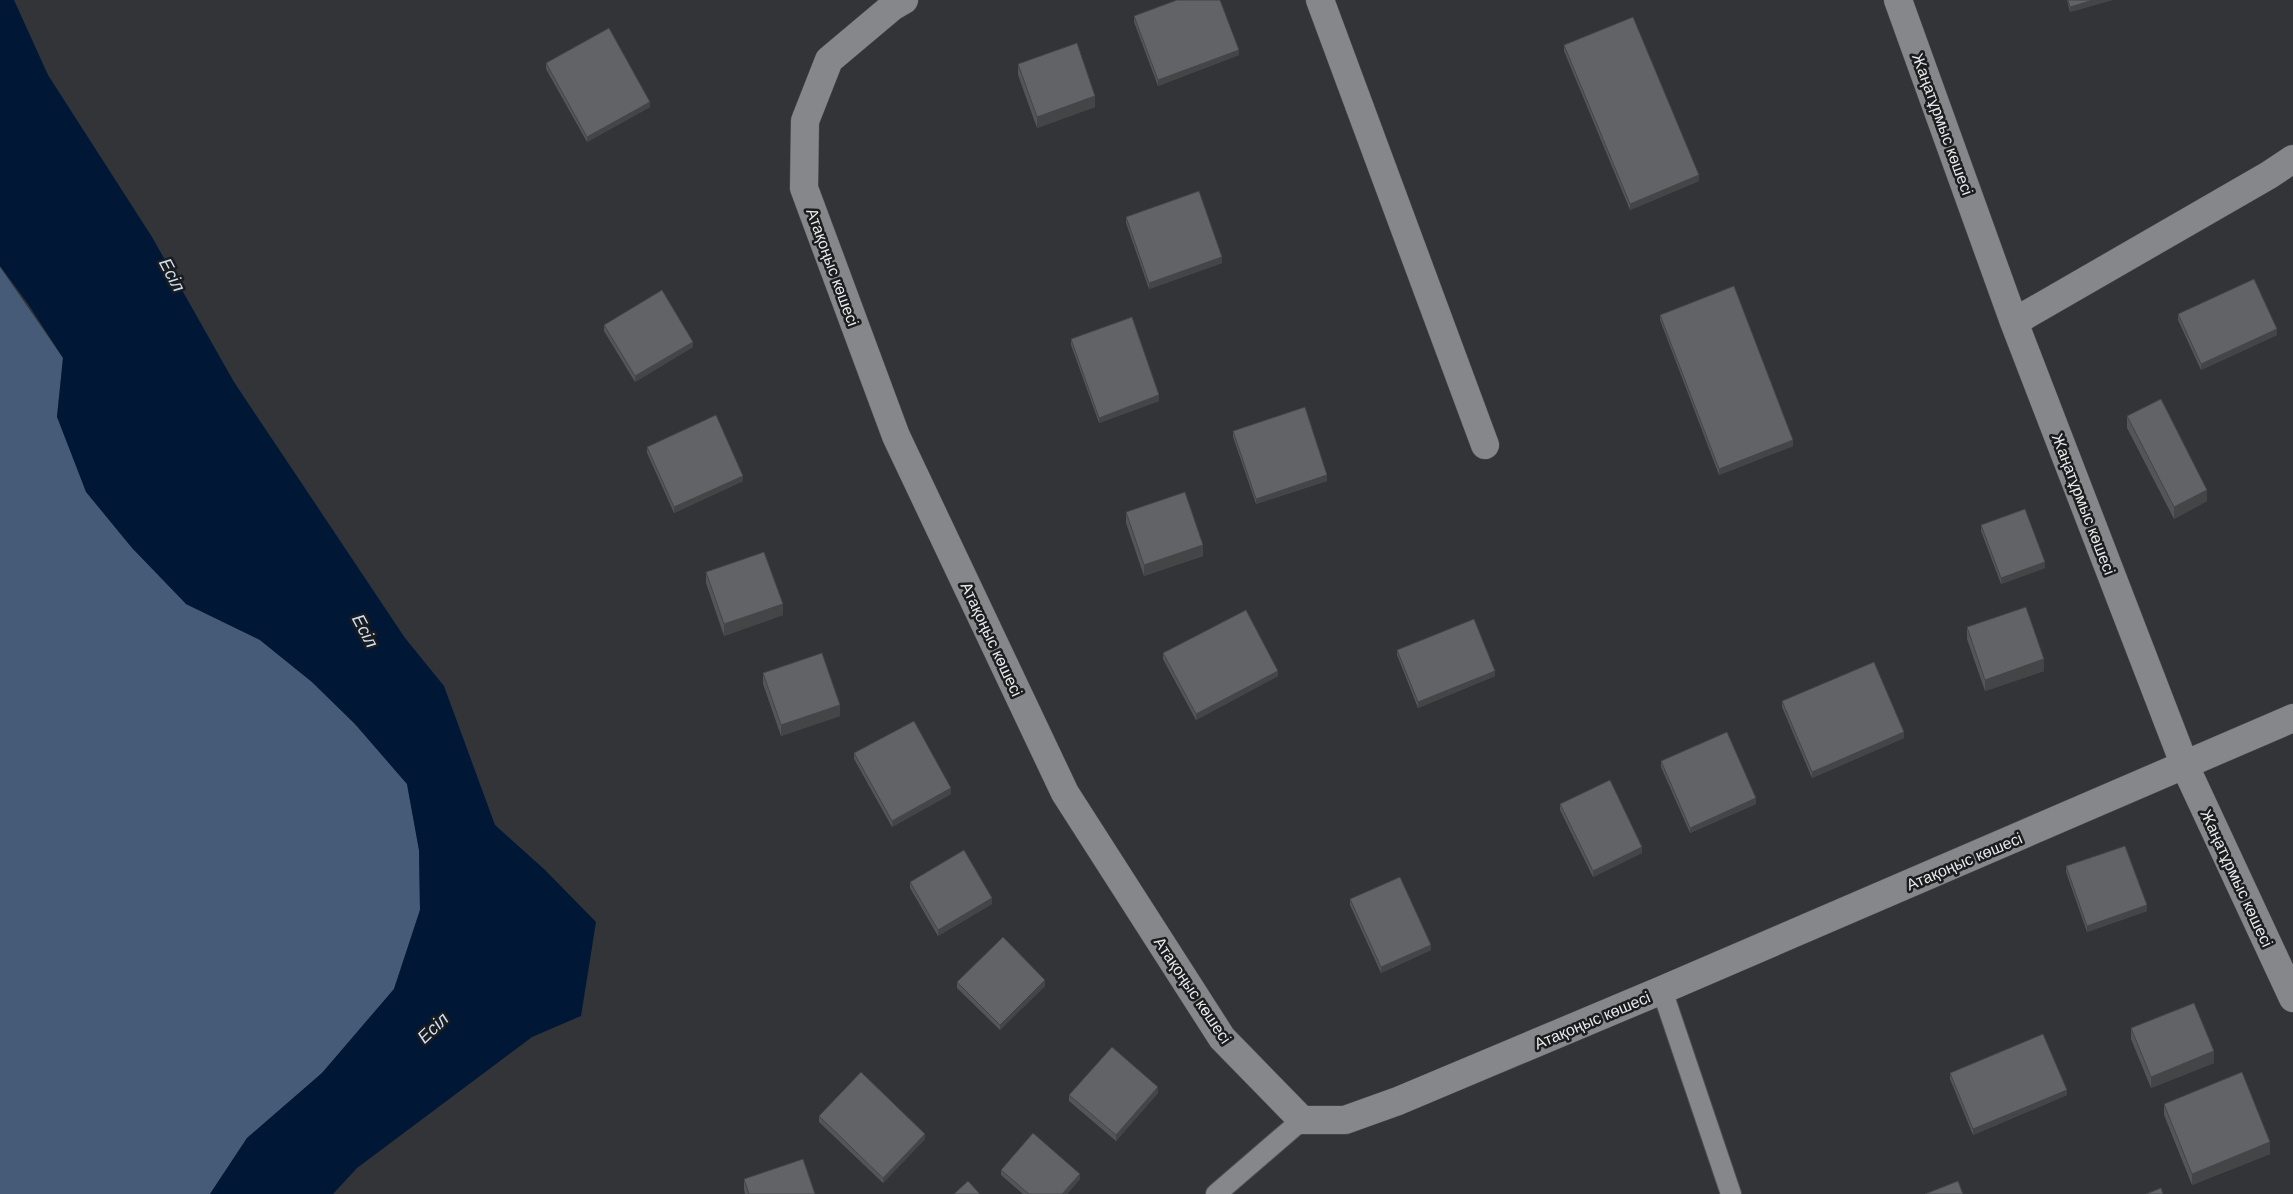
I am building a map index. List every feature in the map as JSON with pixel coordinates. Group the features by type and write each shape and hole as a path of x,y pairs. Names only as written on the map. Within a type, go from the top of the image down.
{"street":[{"name":"Атақоңыс көшесі","path":"904,0 892,7 829,60 805,121 804,188 896,436 1065,793 1222,1038 1302,1120 1345,1120 1398,1100 1662,990 2293,718"},
{"path":"1320,0 1485,445"},
{"name":"Жаңатұрмыс көшесі","path":"1898,0 2014,322 2185,766 2293,998"},
{"path":"2014,322 2261,180 2293,159"}],"lane":[{"path":"1662,990 1731,1194"},
{"path":"1216,1194 1302,1120"}],"shaded area":[{"path":"0,267 63,358 57,417 186,604 260,640 312,682 355,724 407,784 419,850 420,910 394,989 322,1073 247,1138 210,1194 0,1194"}],"water":[{"name":"Есіл","path":"0,0 14,0 48,75 152,237 234,382 405,638 444,686 495,825 544,869 596,922 581,1016 532,1037 357,1168 333,1194 210,1194 247,1138 322,1073 394,989 420,910 419,850 407,784 355,724 312,682 260,640 186,604 132,548 86,492 57,417 63,358 28,304 0,266"}],"building":[{"path":"1177,0 1220,0 1239,50 1158,80 1134,16"},
{"path":"2068,0 2093,0 2070,7"},
{"path":"1633,17 1699,175 1630,204 1564,45"},
{"path":"609,28 650,102 587,137 546,63"},
{"path":"1077,43 1095,96 1037,117 1018,64"},
{"path":"1199,191 1222,257 1149,283 1126,217"},
{"path":"2254,279 2277,329 2201,364 2178,314"},
{"path":"1734,286 1793,440 1719,469 1660,315"},
{"path":"662,290 693,342 635,376 604,325"},
{"path":"1132,317 1159,395 1099,418 1071,339"},
{"path":"2161,399 2207,490 2174,507 2127,416"},
{"path":"1305,407 1327,475 1256,499 1233,431"},
{"path":"716,415 743,476 674,507 647,447"},
{"path":"1185,492 1203,545 1144,565 1126,512"},
{"path":"2025,509 2045,562 2001,578 1981,525"},
{"path":"764,552 783,604 724,624 706,572"},
{"path":"2026,607 2044,659 1985,680 1967,627"},
{"path":"1246,610 1278,671 1196,714 1163,653"},
{"path":"1474,619 1495,671 1418,702 1397,650"},
{"path":"822,653 840,705 781,725 763,673"},
{"path":"1874,662 1904,732 1812,772 1782,701"},
{"path":"914,721 951,788 892,821 854,753"},
{"path":"1727,732 1756,798 1690,828 1661,761"},
{"path":"1610,780 1642,847 1593,871 1560,804"},
{"path":"2125,846 2147,905 2087,926 2066,866"},
{"path":"964,850 992,898 938,930 910,882"},
{"path":"1400,877 1431,945 1381,967 1350,899"},
{"path":"1003,937 1045,980 1000,1025 957,982"},
{"path":"2194,1003 2214,1051 2151,1077 2131,1028"},
{"path":"2043,1034 2067,1090 1973,1129 1950,1073"},
{"path":"1112,1047 1158,1087 1116,1135 1069,1095"},
{"path":"861,1072 925,1134 883,1178 819,1116"},
{"path":"2242,1072 2270,1142 2192,1174 2164,1104"},
{"path":"1033,1133 1080,1174 1062,1194 1029,1194 1001,1170"},
{"path":"803,1159 815,1194 749,1194 744,1179"},
{"path":"968,1181 980,1194 954,1194"},
{"path":"1958,1181 1963,1194 1925,1194"},
{"path":"2161,1188 2163,1194 2146,1194"}]}
